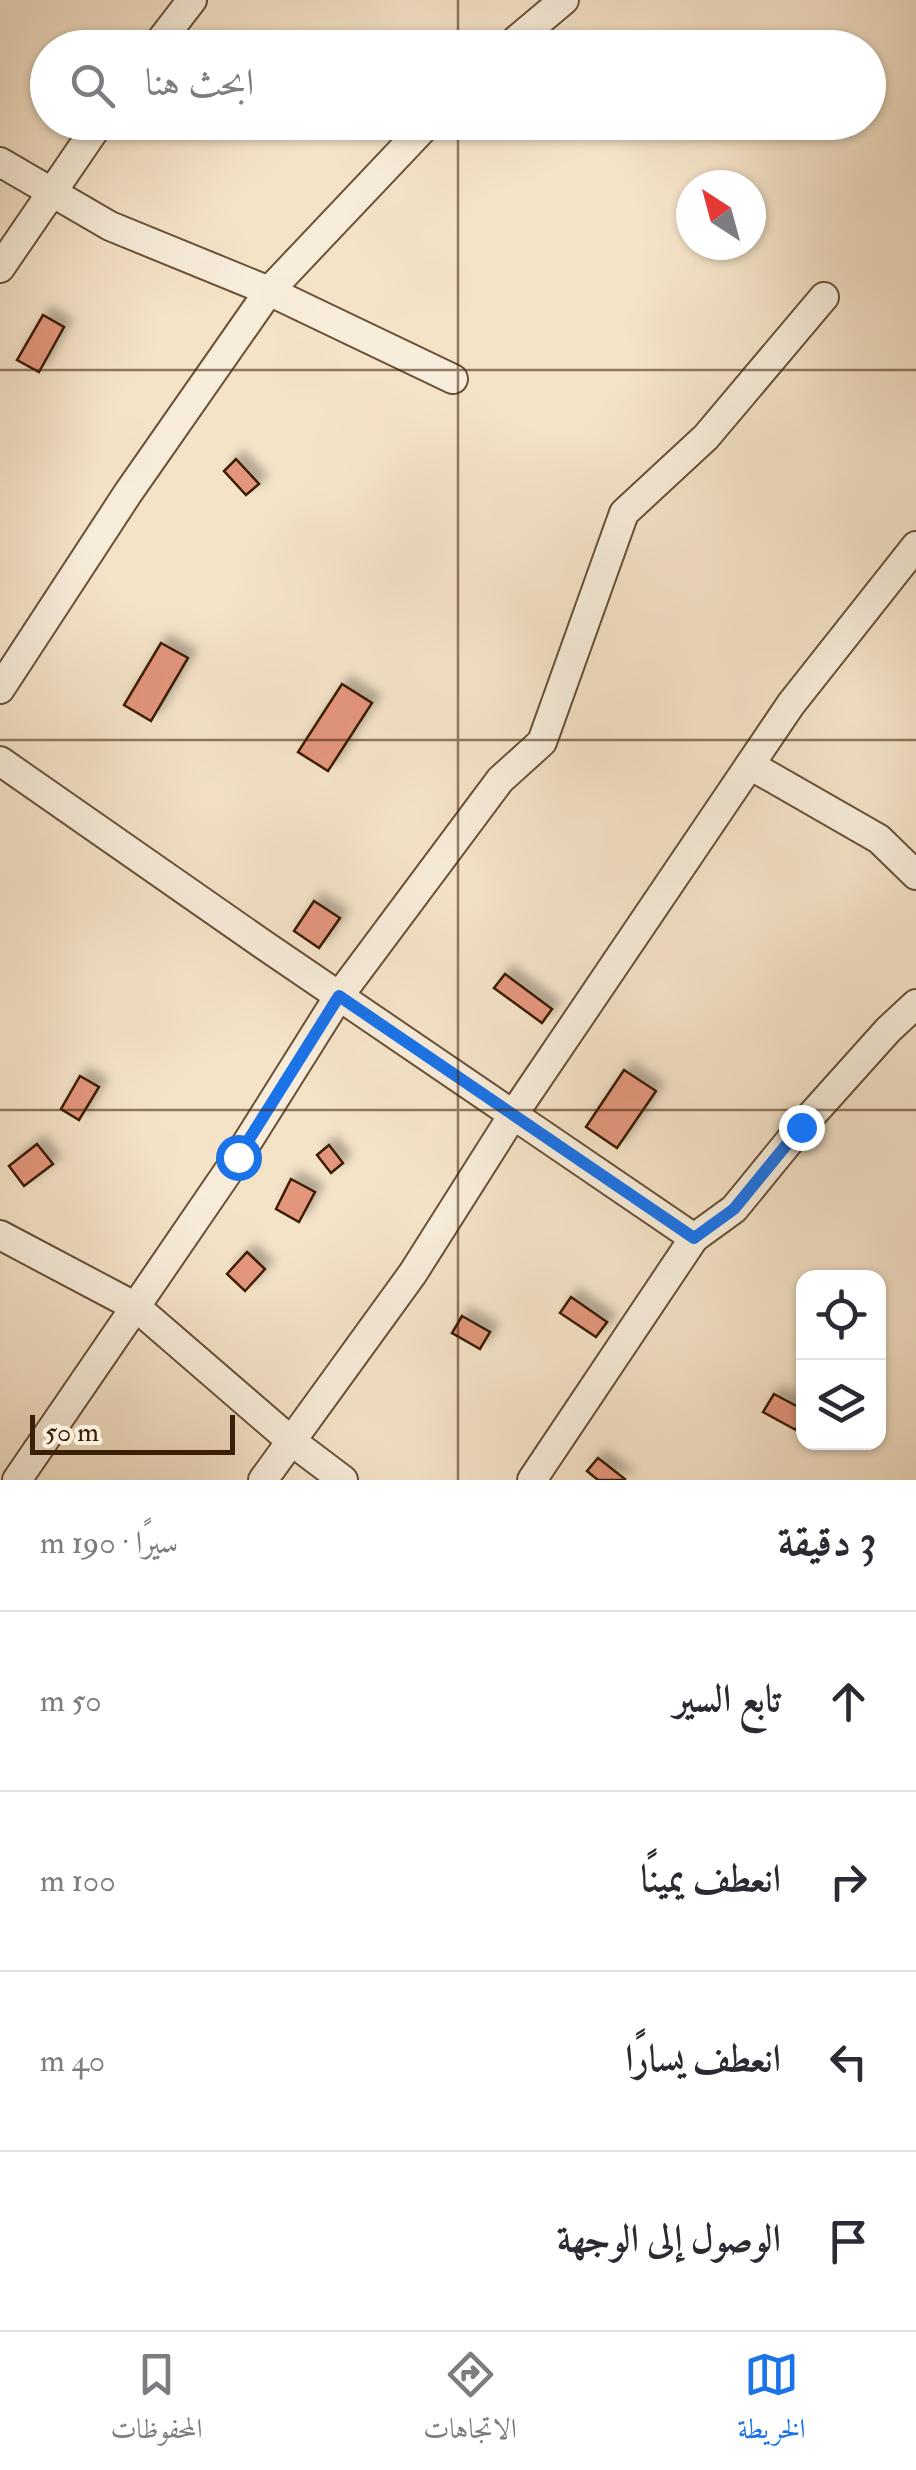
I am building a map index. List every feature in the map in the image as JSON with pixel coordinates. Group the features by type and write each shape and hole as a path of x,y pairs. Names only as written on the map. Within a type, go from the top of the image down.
{"street":[{"path":"169,30 192,0"},
{"path":"527,13 564,0"},
{"path":"0,268 87,140"},
{"path":"0,689 128,494 270,291 412,140"},
{"path":"0,162 110,226 270,291 453,379"},
{"path":"17,1480 238,1157 339,996 500,780 542,742 624,513 706,438 824,297"},
{"path":"263,1480 413,1273 513,1114 791,704 916,546"},
{"path":"0,761 694,1238"},
{"path":"750,764 879,840 916,875"},
{"path":"532,1480 694,1238 734,1209 813,1113 916,1004"},
{"path":"0,1235 136,1307 290,1440 343,1480"}],"building":[{"path":"43,315 64,327 39,372 17,360"},
{"path":"236,459 259,484 246,495 224,471"},
{"path":"161,643 188,658 151,721 124,705"},
{"path":"342,684 372,703 328,771 298,752"},
{"path":"314,901 340,918 319,948 294,931"},
{"path":"505,974 552,1009 542,1023 494,988"},
{"path":"624,1070 656,1091 617,1148 586,1127"},
{"path":"80,1076 99,1087 79,1120 61,1109"},
{"path":"37,1144 53,1164 24,1186 9,1166"},
{"path":"329,1145 343,1163 331,1173 317,1155"},
{"path":"291,1179 315,1192 299,1222 276,1209"},
{"path":"247,1252 265,1269 245,1291 227,1274"},
{"path":"571,1297 607,1322 596,1337 560,1313"},
{"path":"462,1316 490,1332 480,1349 452,1333"},
{"path":"774,1394 796,1406 796,1430 763,1412"},
{"path":"598,1458 625,1479 598,1480 587,1471"}],"route":[{"path":"238,1157 339,996 694,1238 734,1209 801,1127"}]}
